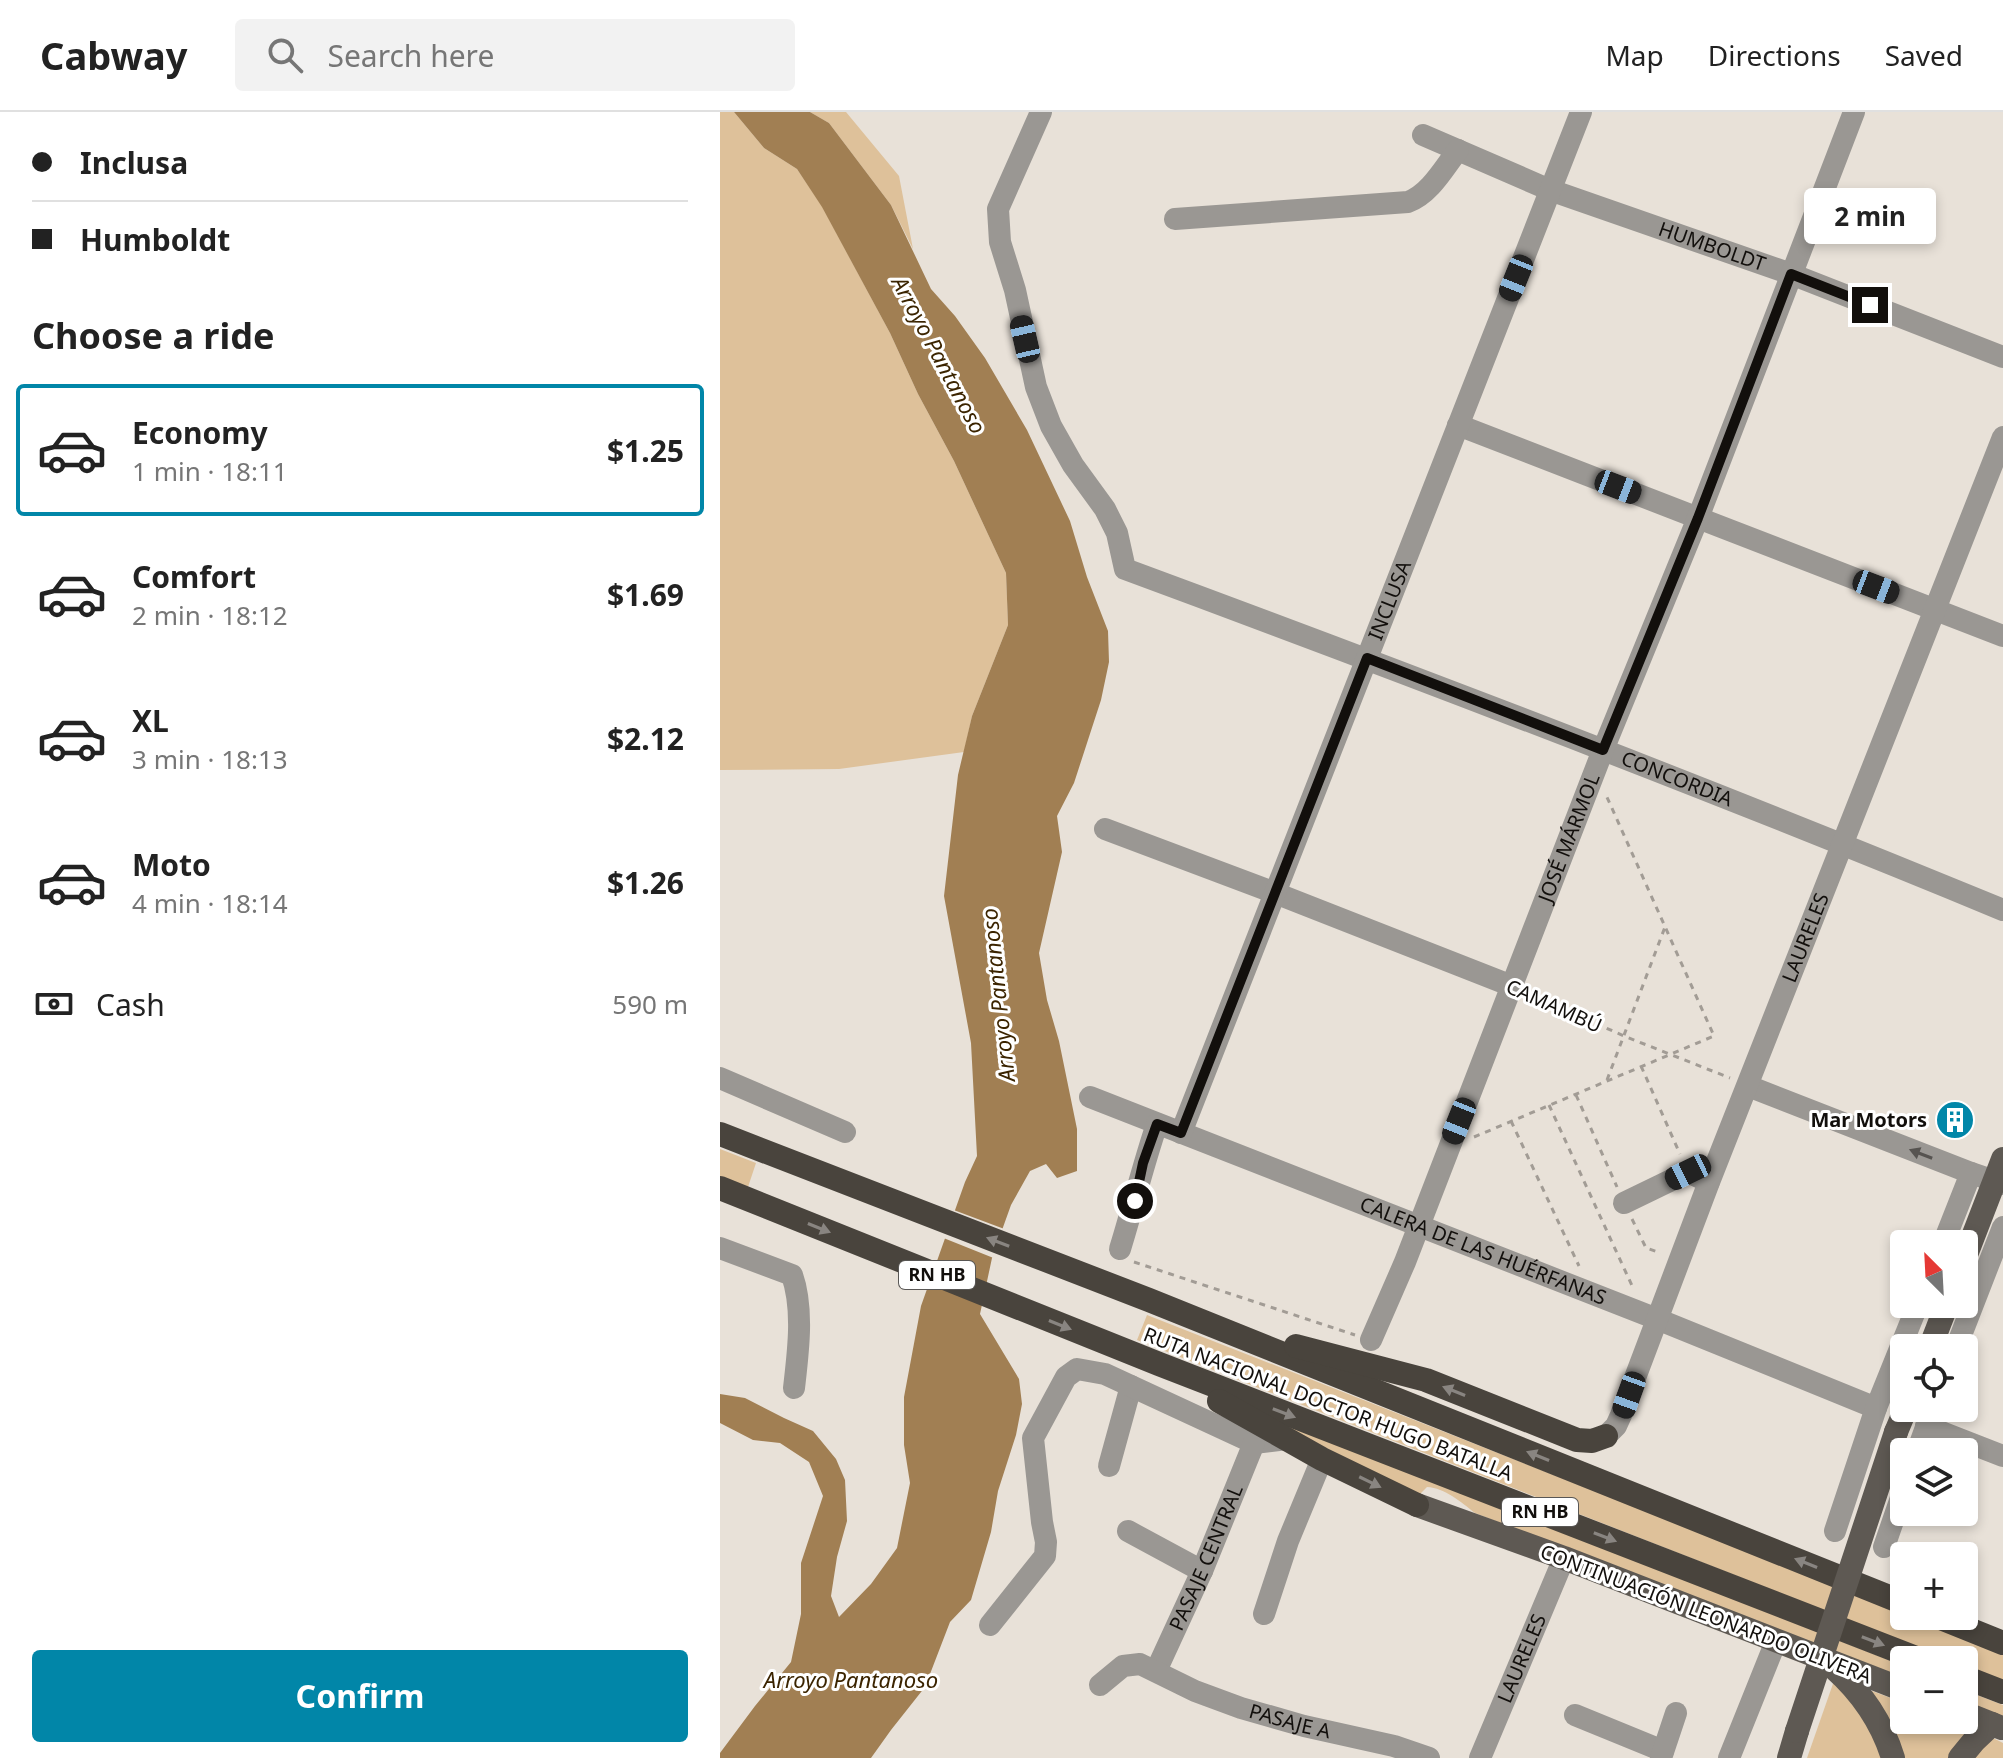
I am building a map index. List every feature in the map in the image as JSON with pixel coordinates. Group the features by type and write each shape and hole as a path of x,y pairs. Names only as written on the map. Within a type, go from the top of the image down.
{"highway":[{"name":"RUTA NACIONAL DOCTOR HUGO BATALLA","path":"720,1134 1149,1300 1890,1597"},
{"name":"RUTA NACIONAL DOCTOR HUGO BATALLA","path":"720,1188 1127,1352 1890,1648"},
{"path":"1174,1311 1426,1380 1577,1440 1592,1441 1606,1436"},
{"path":"1159,1364 1322,1459 1417,1505"},
{"path":"1971,1630 2003,1643"},
{"path":"1978,1682 2003,1692"}],"main road":[{"path":"1974,1230 1993,1174"},
{"path":"1789,1758 1900,1422"},
{"name":"CONTINUACIÓN LEONARDO OLIVERA","path":"1417,1505 1564,1558 1890,1685"},
{"path":"1826,1661 1853,1685 1869,1705 1893,1758"},
{"path":"1978,1718 1998,1726"},
{"path":"1960,1758 1974,1741 1998,1726"}],"street":[{"name":"CONCORDIA","path":"1041,112 998,209 1000,242 1015,290 1036,387 1051,426 1117,533 1125,569 1367,658 1843,843 2003,910"},
{"name":"INCLUSA","path":"1181,1133 1581,112"},
{"name":"JOSÉ MÁRMOL","path":"1371,1340 1603,750 1698,518 1854,112"},
{"name":"HUMBOLDT","path":"1423,135 1550,190 1791,274 2003,357"},
{"path":"1175,219 1408,202 1424,192 1458,150"},
{"path":"1458,425 2003,636"},
{"name":"LAURELES","path":"1606,1436 1621,1415 1651,1317 1748,1086 2003,437"},
{"name":"CAMAMBÚ","path":"1105,829 1512,986"},
{"path":"720,1078 845,1132"},
{"path":"1748,1086 1993,1174 1953,1230"},
{"name":"CALERA DE LAS HUÉRFANAS","path":"1090,1097 1876,1408"},
{"path":"1120,1249 1157,1124"},
{"path":"1624,1203 1688,1172 1709,1182"},
{"path":"1961,1334 2003,1227"},
{"path":"720,1248 792,1275 799,1307 794,1388"},
{"path":"1891,1526 1886,1540 1837,1524 1876,1408 1912,1318"},
{"path":"990,1625 1045,1556 1046,1542 1033,1438 1057,1391 1066,1377 1077,1369 1105,1374 1254,1443 1287,1439"},
{"path":"1109,1466 1131,1386"},
{"path":"1939,1422 2003,1456"},
{"name":"PASAJE CENTRAL","path":"1156,1671 1202,1571 1254,1443"},
{"path":"1264,1614 1288,1541 1322,1459"},
{"path":"1128,1531 1202,1571"},
{"name":"LAURELES","path":"1480,1758 1564,1558"},
{"path":"1729,1758 1776,1641"},
{"path":"1100,1685 1123,1666 1140,1664 1156,1671"},
{"name":"PASAJE A","path":"1156,1671 1195,1691 1241,1708 1394,1746 1429,1758"},
{"path":"1575,1715 1662,1755 1676,1713"}],"path":[{"path":"1448,1148 1714,1036 1595,772"},
{"path":"1607,1080 1666,926"},
{"name":"CAMAMBÚ","path":"1512,986 1748,1086"},
{"path":"1641,1066 1688,1172"},
{"path":"1549,1105 1651,1317"},
{"path":"1511,1121 1578,1265"},
{"path":"1120,1249 1130,1261 1371,1340"}],"shaded area":[{"path":"720,112 734,112 764,148 797,169 822,206 890,333 1006,573 1008,625 972,716 964,752 839,769 720,770"},
{"path":"810,112 846,112 899,176 913,249 891,205 829,123"},
{"path":"720,1149 756,1163 748,1187 720,1176"},
{"path":"1147,1315 1859,1595 1890,1608 1890,1630 1945,1630 2003,1653 2003,1681 1978,1671 1978,1646 1914,1646 1137,1340"},
{"path":"1259,1413 1890,1661 1890,1676 1475,1513 1440,1490 1427,1487 1418,1496"},
{"path":"1835,1678 1852,1695 1886,1758 1807,1758"},
{"path":"1870,1692 1890,1698 1890,1733"},
{"path":"1978,1695 2003,1705 2003,1721 1978,1711"},
{"path":"1890,1734 1967,1734 1950,1758 1902,1758"},
{"path":"1991,1737 2003,1743 2003,1758 1966,1758"}],"water":[{"name":"Arroyo Pantanoso","path":"734,112 810,112 829,123 891,205 931,289 985,358 1027,430 1070,521 1108,631 1109,662 1101,700 1074,783 1057,816 1062,852 1039,953 1077,1129 1077,1171 1057,1178 1046,1164 1030,1171 1011,1205 992,1258 980,1314 1019,1379 1022,1404 1016,1435 998,1491 991,1532 971,1600 950,1622 925,1687 871,1758 720,1758 720,1753 791,1662 801,1614 801,1563 823,1496 809,1462 780,1443 753,1440 720,1423 720,1394 745,1398 813,1431 836,1459 845,1480 847,1521 831,1596 839,1617 871,1584 897,1548 910,1483 904,1445 904,1397 921,1306 977,1156 971,1043 944,896 958,775 972,716 1008,625 1006,573 890,333 822,207 797,169 764,148"}],"pier":[{"path":"951,1209 1007,1230 996,1259 941,1237"}],"place":[{"name":"Mar Motors","path":"1955,1120"}],"route":[{"path":"1135,1201 1143,1163 1157,1124 1181,1133 1367,658 1603,750 1698,518 1791,274 1870,305"}]}
